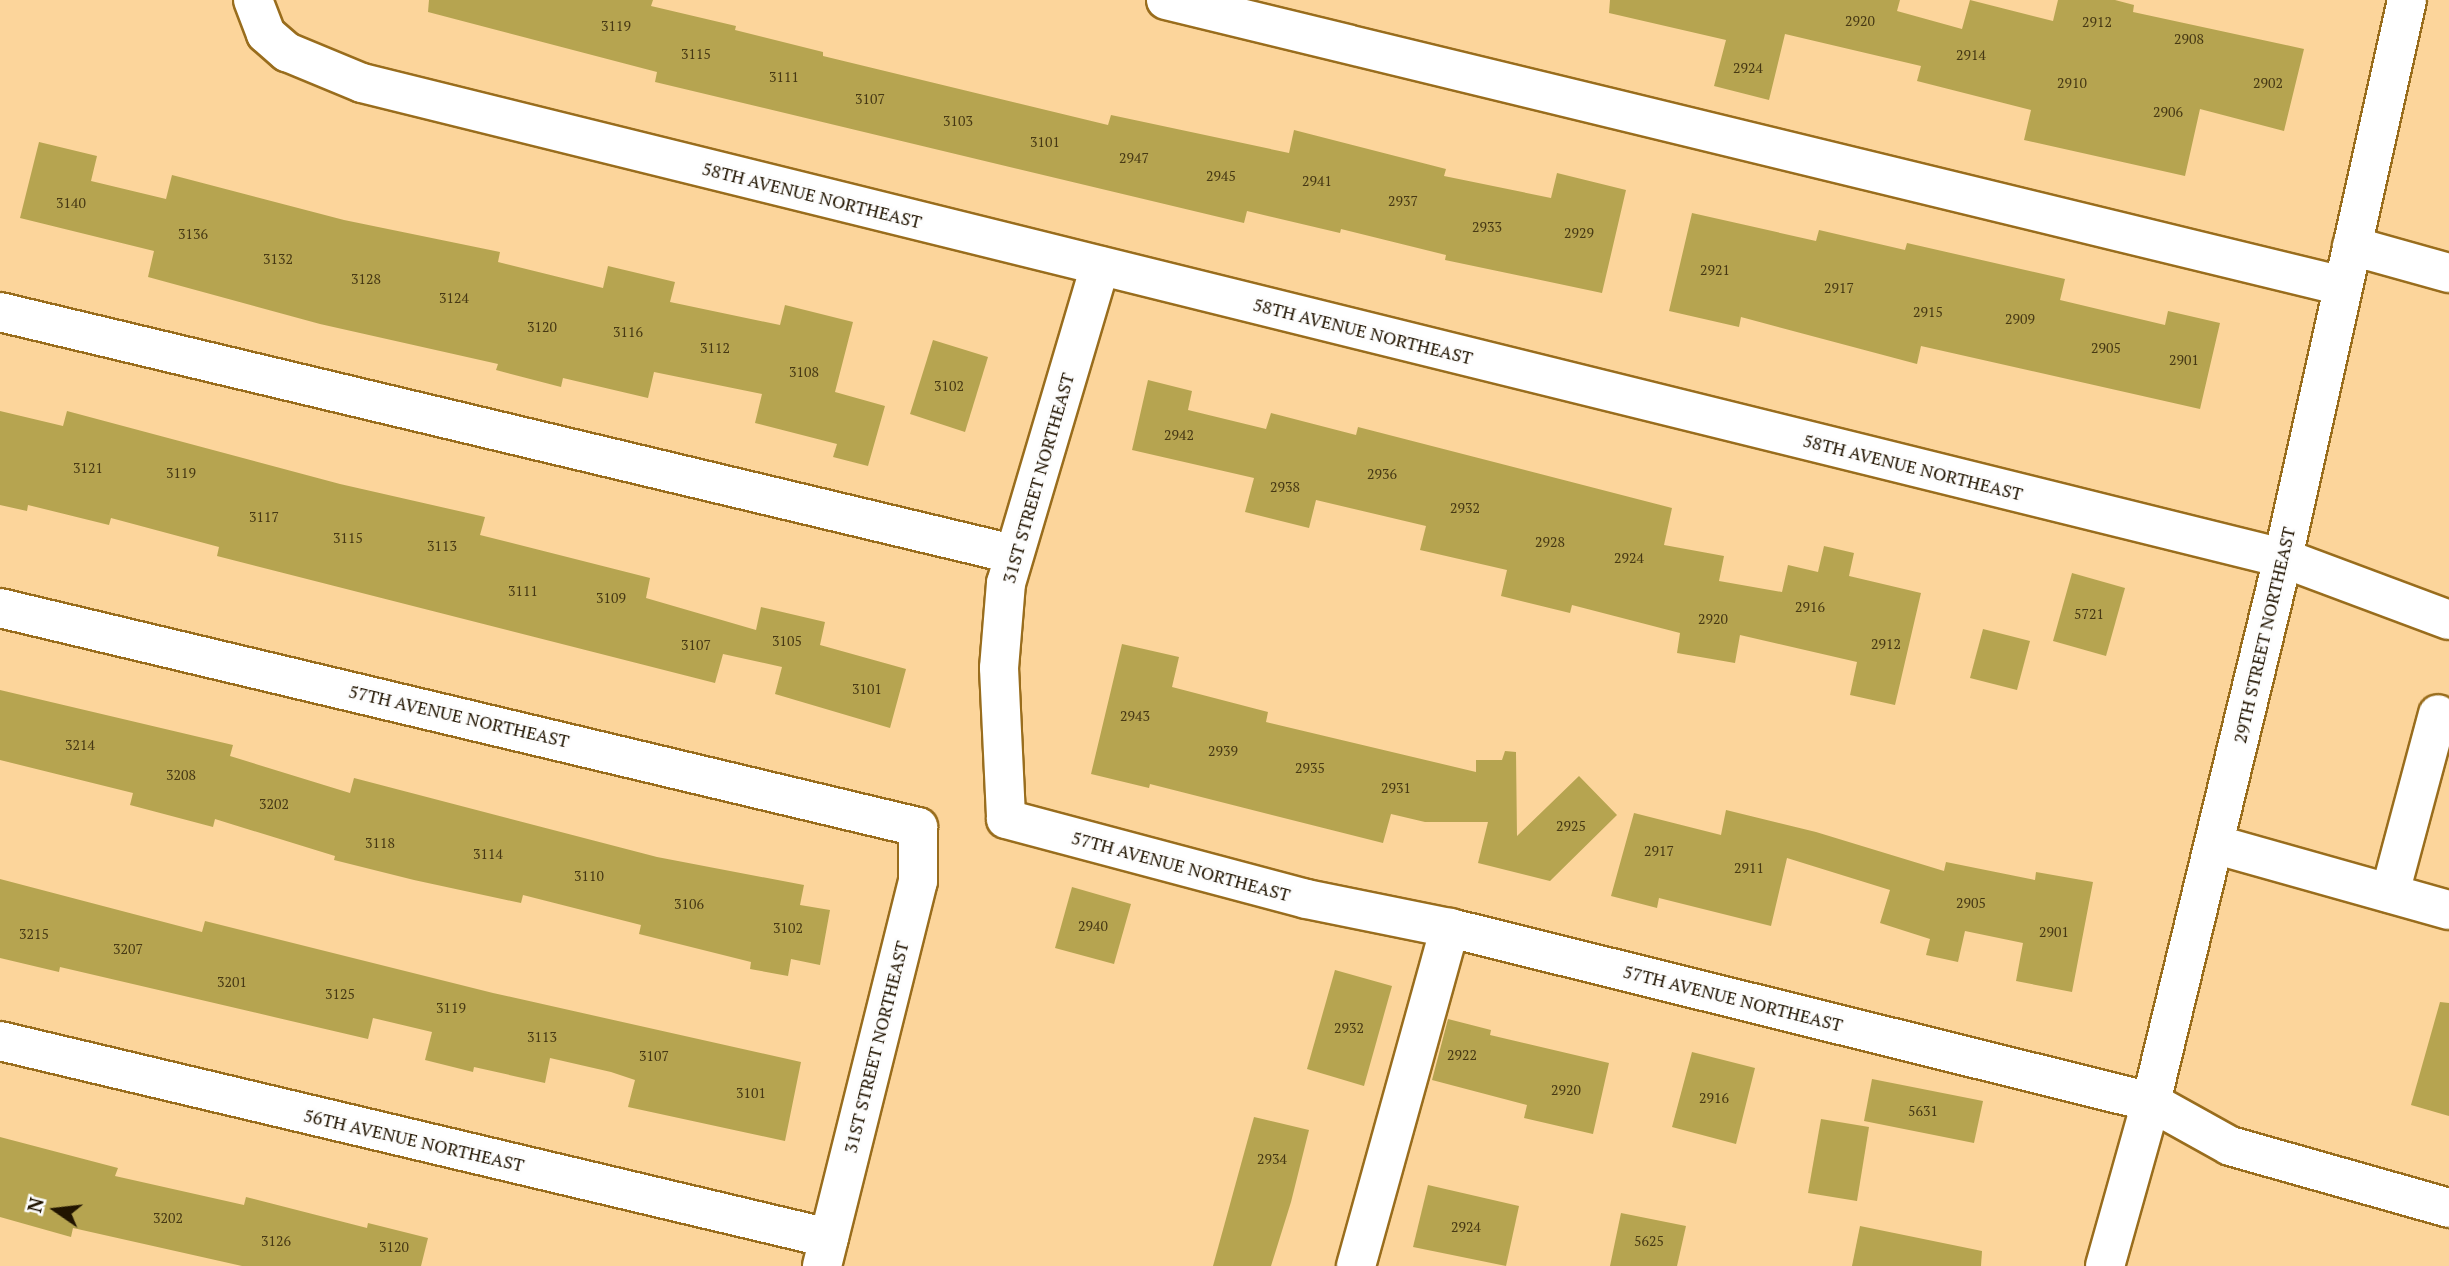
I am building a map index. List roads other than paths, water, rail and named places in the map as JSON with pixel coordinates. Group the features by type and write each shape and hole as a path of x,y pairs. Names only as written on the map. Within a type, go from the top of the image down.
{"street":[{"name":"58TH AVENUE NORTHEAST","path":"253,0 261,25 277,44 302,60 362,83 2283,558 2449,620"},
{"path":"1166,0 2343,286"},
{"name":"29TH STREET NORTHEAST","path":"2105,1266 2151,1102 2283,558 2407,0"},
{"path":"2352,246 2449,273"},
{"name":"31ST STREET NORTHEAST","path":"1006,819 999,668 1006,583 1100,266"},
{"path":"0,312 1013,554"},
{"name":"57TH AVENUE NORTHEAST","path":"0,608 918,827"},
{"path":"2390,893 2438,714"},
{"name":"57TH AVENUE NORTHEAST","path":"1006,819 1306,899 1450,928 2151,1102 2230,1146 2449,1208"},
{"name":"31ST STREET NORTHEAST","path":"825,1252 918,881 918,827"},
{"path":"2214,844 2449,910"},
{"path":"1356,1266 1450,928"},
{"name":"56TH AVENUE NORTHEAST","path":"0,1041 825,1252"}]}
